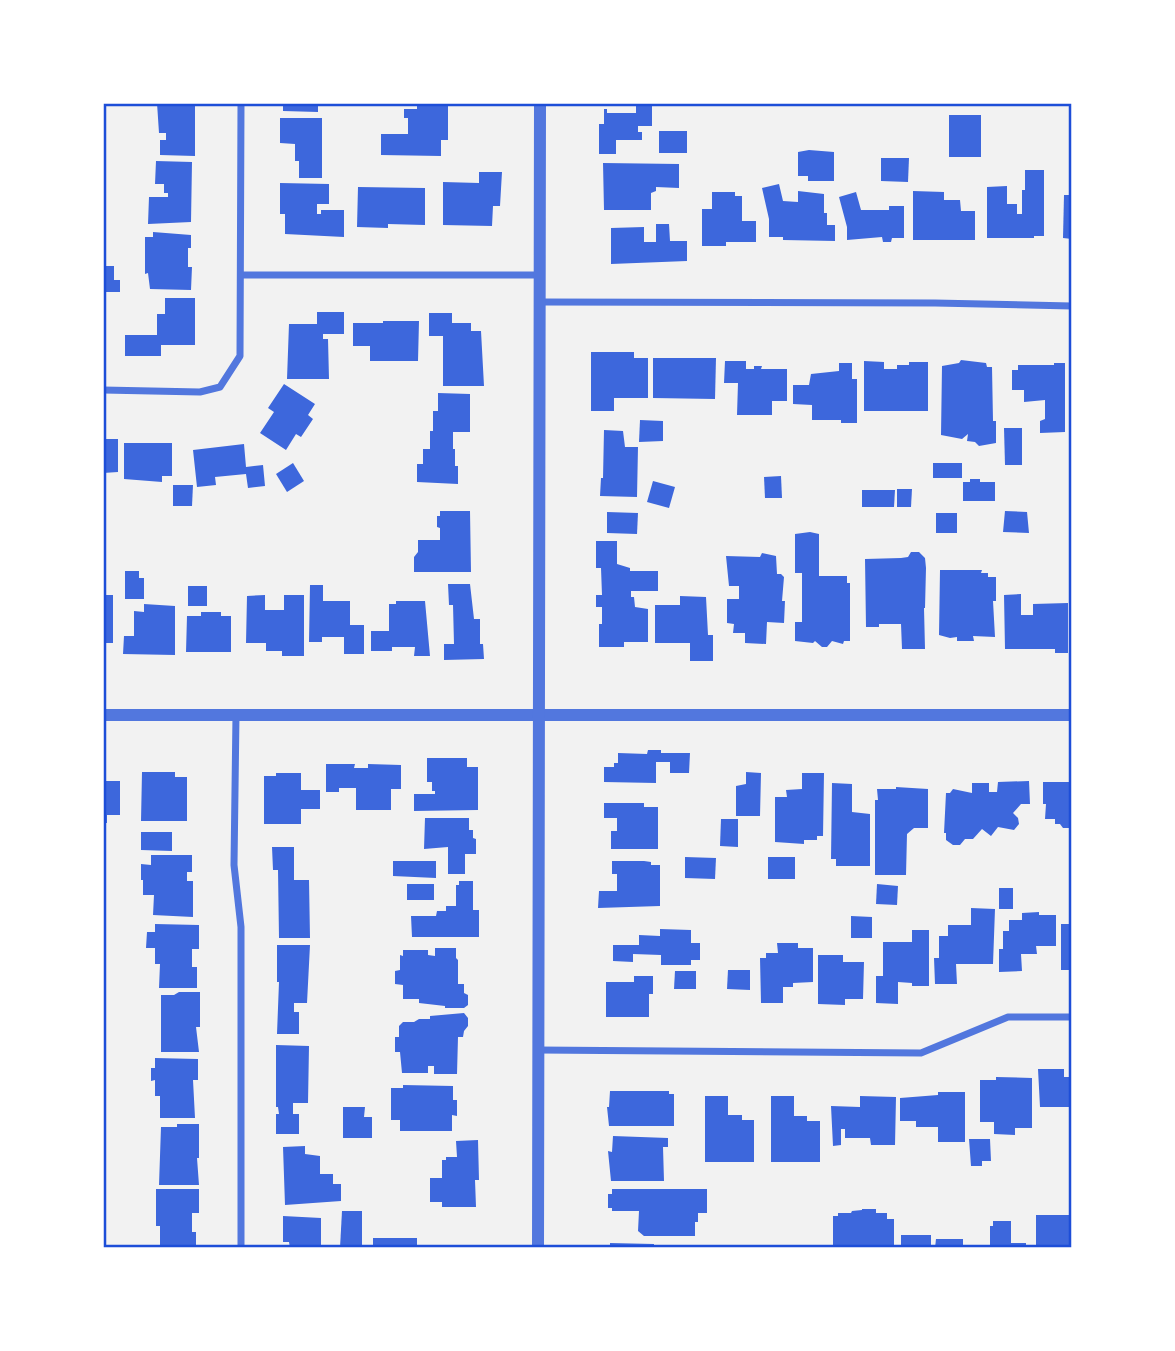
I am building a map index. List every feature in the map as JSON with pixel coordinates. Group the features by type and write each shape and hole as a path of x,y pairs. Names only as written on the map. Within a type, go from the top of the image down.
{"street":[{"path":"103,390 200,392 220,387 240,356 241,103"},
{"path":"538,1248 540,103"},
{"path":"241,275 541,275"},
{"path":"540,302 1072,306"},
{"path":"103,715 1072,715"},
{"path":"236,715 234,865 242,927 241,1248"},
{"path":"538,1049 921,1053 1008,1017 1072,1017"}],"building":[{"path":"157,103 195,103 195,156 160,155 160,140 166,140 166,133 159,133"},
{"path":"283,103 318,103 318,112 283,111"},
{"path":"417,103 448,103 448,140 441,140 441,156 381,155 381,134 408,134 408,118 404,118 404,109 417,109"},
{"path":"636,103 652,103 652,126 638,126 638,132 642,132 642,140 616,140 616,154 599,154 599,124 604,124 604,109 607,109 607,113 636,113"},
{"path":"949,115 981,115 981,157 949,157"},
{"path":"280,118 322,118 322,178 299,178 295,144 280,143"},
{"path":"659,131 687,131 687,153 659,153"},
{"path":"798,152 834,152 834,181 808,181 808,176 798,176"},
{"path":"881,158 909,158 908,182 881,181"},
{"path":"156,161 192,162 191,222 148,224 149,197 168,197 168,193 164,193 164,184 155,184"},
{"path":"603,163 679,164 679,188 656,187 656,191 651,193 651,210 604,210"},
{"path":"1025,170 1044,170 1044,236 987,238 987,187 1007,186 1007,204 1017,204 1017,214 1022,214"},
{"path":"479,172 502,172 500,206 493,206 492,226 443,225 443,182 479,183"},
{"path":"280,183 329,184 329,204 317,204 317,214 321,214 321,210 344,210 344,237 285,234 285,214 280,214"},
{"path":"779,184 783,201 798,202 798,191 824,194 824,213 827,213 827,225 835,225 835,241 783,240 783,237 769,237 769,219 762,188"},
{"path":"358,187 425,188 425,225 357,227"},
{"path":"913,191 944,192 944,200 960,200 961,211 975,211 975,240 913,240"},
{"path":"712,192 735,192 735,196 742,196 742,221 756,221 756,242 726,242 726,246 702,246 702,209 712,209"},
{"path":"856,192 861,210 889,210 889,206 904,206 904,238 892,238 891,242 883,242 882,237 847,240 847,227 839,197"},
{"path":"1064,195 1072,195 1072,239 1063,238"},
{"path":"656,224 669,224 670,241 687,241 687,261 611,264 611,228 644,227 644,242 656,242"},
{"path":"153,232 191,235 188,267 192,267 191,290 150,289 148,273 145,274 145,237 153,237"},
{"path":"103,266 114,266 114,280 120,280 120,292 103,292"},
{"path":"165,298 195,298 195,345 161,345 161,356 125,356 125,335 157,335 157,314 165,314"},
{"path":"317,312 344,312 344,334 323,334 323,339 328,339 329,379 287,379 289,324 317,324"},
{"path":"429,313 452,313 452,323 471,323 471,331 481,331 484,386 443,386 443,336 429,336"},
{"path":"419,321 418,361 370,361 370,346 353,346 353,323"},
{"path":"591,352 634,352 634,358 648,358 648,398 614,398 614,411 591,411"},
{"path":"653,358 716,358 715,399 653,398"},
{"path":"961,360 986,363 987,367 992,367 996,443 979,446 975,442 967,441 968,434 962,439 941,435 942,366 959,363"},
{"path":"725,361 746,361 746,369 762,366 761,369 787,369 787,401 772,401 772,415 737,415 738,383 724,383"},
{"path":"864,361 884,362 884,369 897,369 897,365 909,365 909,362 928,362 928,411 864,411"},
{"path":"839,363 852,363 852,379 857,379 857,423 812,420 812,405 793,404 793,385 809,385 811,374 839,371"},
{"path":"1065,363 1065,432 1040,433 1040,421 1045,419 1045,400 1024,402 1024,390 1012,390 1012,370 1018,370 1018,365"},
{"path":"284,384 315,404 308,415 313,419 301,437 296,434 286,450 260,433 274,412 268,408"},
{"path":"438,393 470,394 470,432 453,432 458,484 417,482 417,464 423,464 423,449 430,449 433,411 438,411"},
{"path":"640,420 663,421 663,441 639,442"},
{"path":"1004,428 1022,428 1022,465 1005,465"},
{"path":"604,430 623,431 625,447 638,447 637,497 600,496"},
{"path":"103,439 118,439 118,472 103,473"},
{"path":"124,443 172,443 172,476 162,476 162,482 124,479"},
{"path":"244,444 246,467 263,465 265,486 248,488 246,474 215,477 216,485 197,487 193,450"},
{"path":"293,463 304,481 287,492 276,474"},
{"path":"933,463 962,463 962,478 933,478"},
{"path":"781,476 782,498 765,498 764,477"},
{"path":"970,479 995,482 995,501 963,501 963,482 970,482"},
{"path":"653,481 675,487 669,508 647,502"},
{"path":"173,485 193,485 192,506 173,506"},
{"path":"897,489 912,489 911,507 897,507"},
{"path":"862,490 895,490 894,507 862,507"},
{"path":"440,511 470,511 471,572 414,572 418,540 440,540 437,516 440,516"},
{"path":"1005,511 1027,512 1029,533 1003,532"},
{"path":"607,512 638,513 637,534 607,533"},
{"path":"936,513 957,513 957,533 936,533"},
{"path":"795,534 819,534 819,576 847,576 847,583 850,583 850,641 844,641 843,644 832,641 827,647 822,647 815,641 795,641 795,622 802,622 802,573 795,573"},
{"path":"596,541 617,541 617,564 630,568 630,571 658,571 658,591 631,591 635,607 648,609 648,642 624,642 624,647 599,647 602,607 596,607 596,595 602,595 601,568 596,568"},
{"path":"911,552 919,552 925,558 925,649 902,649 901,624 866,627 865,559 908,557"},
{"path":"762,553 776,556 777,574 784,577 784,623 767,622 766,644 745,643 745,633 733,633 734,624 727,623 727,599 739,599 739,586 729,586 726,556 760,557"},
{"path":"940,570 982,570 981,573 988,573 988,577 996,577 996,601 993,601 995,637 973,636 974,641 957,641 957,637 939,635"},
{"path":"125,571 139,571 139,578 144,578 144,599 125,599"},
{"path":"448,584 470,584 474,619 480,619 480,644 483,644 484,659 444,660 444,644 454,644 453,605 449,605"},
{"path":"310,585 323,585 323,601 350,601 350,625 364,625 364,654 344,654 344,637 322,637 322,642 309,642"},
{"path":"188,586 207,586 207,606 188,606"},
{"path":"1021,594 1021,615 1033,615 1033,604 1068,603 1068,653 1055,653 1055,649 1005,649 1004,595"},
{"path":"103,595 113,595 113,643 103,643"},
{"path":"265,595 265,610 284,610 284,595 304,595 304,656 282,656 282,651 266,651 266,643 246,643 247,596"},
{"path":"680,596 706,597 708,635 713,635 713,661 690,661 690,643 655,643 655,605 680,605"},
{"path":"396,601 425,601 430,656 414,656 415,647 371,651 371,631 389,631 389,604 396,604"},
{"path":"144,604 175,606 175,655 123,654 124,636 134,636 134,611 144,612"},
{"path":"201,612 221,612 221,616 231,616 231,652 186,652 187,616 201,616"},
{"path":"648,750 690,753 689,773 670,773 670,762 656,762 656,783 604,782 604,767 614,767 614,763 618,763 618,753 647,754"},
{"path":"427,758 467,758 467,767 478,767 478,810 414,811 414,794 435,794 435,791 432,791 432,782 427,782"},
{"path":"326,764 355,764 354,768 368,768 368,764 401,765 401,789 391,789 391,810 356,810 356,788 339,788 339,792 326,792"},
{"path":"142,772 175,772 175,777 187,777 187,821 141,821"},
{"path":"746,772 761,773 760,816 736,816 736,786 746,784"},
{"path":"276,773 301,773 301,790 320,790 320,809 301,809 301,824 264,824 264,776 276,776"},
{"path":"802,773 824,773 823,836 817,836 817,840 804,840 804,844 775,842 775,797 787,797 786,790 802,789"},
{"path":"103,781 120,781 120,815 107,815 107,823 103,823"},
{"path":"1029,781 1030,804 1021,804 1013,813 1019,824 1014,830 998,827 991,836 982,829 973,839 965,839 960,845 953,845 946,840 946,793 953,789 972,793 972,783 989,783 989,792 997,792 998,782"},
{"path":"1043,782 1072,782 1072,828 1055,824 1055,819 1045,819"},
{"path":"832,783 852,784 852,812 870,814 870,866 836,866 836,859 831,859"},
{"path":"877,789 928,789 928,828 914,828 907,834 906,875 875,875"},
{"path":"604,803 644,803 644,807 658,807 658,849 611,849 611,831 617,831 617,818 604,818"},
{"path":"425,818 469,818 469,830 473,830 473,838 476,839 476,854 465,854 465,874 448,874 448,847 424,849"},
{"path":"721,819 738,819 738,847 720,846"},
{"path":"141,832 172,832 172,851 141,850"},
{"path":"272,847 294,847 294,880 309,880 310,938 279,938 278,870 273,870"},
{"path":"151,855 192,855 192,872 187,872 187,881 193,881 193,917 153,915 154,895 143,895 141,880 141,864 151,865"},
{"path":"685,857 716,858 715,879 685,878"},
{"path":"768,857 795,857 795,879 768,879"},
{"path":"393,861 436,861 436,878 393,876"},
{"path":"612,861 644,861 651,862 651,865 660,865 660,906 598,908 599,891 617,891 617,874 612,874"},
{"path":"459,881 473,881 473,910 479,910 479,937 412,937 411,916 436,916 437,911 446,911 446,906 456,906 456,885 459,885"},
{"path":"407,884 434,884 434,900 407,900"},
{"path":"877,884 898,886 897,905 876,904"},
{"path":"999,888 1013,888 1013,909 999,909"},
{"path":"971,908 995,909 993,964 956,964 957,984 935,984 934,958 939,958 939,936 948,936 948,925 971,925"},
{"path":"1039,912 1039,915 1056,915 1056,946 1036,946 1037,954 1021,954 1022,971 999,972 999,949 1003,949 1003,931 1009,931 1009,920 1022,920 1022,913"},
{"path":"851,916 872,917 872,938 851,938"},
{"path":"155,924 199,925 199,949 192,949 192,967 197,967 197,988 159,988 160,964 155,964 155,948 146,948 147,932 155,932"},
{"path":"1061,924 1072,924 1072,970 1061,970"},
{"path":"660,929 691,930 691,943 700,943 700,960 691,960 691,965 661,965 661,955 633,954 633,962 613,961 613,945 639,945 639,935 660,936"},
{"path":"912,930 929,930 929,986 912,986 912,983 898,982 898,1004 876,1003 876,976 883,976 883,942 912,942"},
{"path":"777,943 798,943 798,948 813,948 813,982 793,983 793,987 783,987 783,1003 761,1003 760,958 766,958 766,953 778,953"},
{"path":"277,945 310,945 307,1003 294,1003 294,1012 299,1012 299,1034 277,1034"},
{"path":"435,948 456,948 458,984 464,984 464,993 468,995 468,1005 464,1008 445,1008 419,1003 419,999 403,999 403,985 395,984 395,971 400,970 400,955 403,956 403,950 428,950 428,955 435,956"},
{"path":"818,955 843,955 843,962 864,962 863,999 845,999 845,1005 818,1004"},
{"path":"728,970 750,970 750,990 727,989"},
{"path":"675,971 696,971 696,989 674,989"},
{"path":"634,976 653,976 653,994 649,994 649,1017 606,1017 606,982 634,982"},
{"path":"179,992 200,992 200,1027 196,1027 199,1052 161,1052 161,995 174,995"},
{"path":"464,1013 468,1018 468,1026 463,1037 458,1037 457,1074 434,1074 434,1066 428,1066 428,1073 402,1073 400,1052 395,1052 395,1037 399,1037 399,1026 403,1022"},
{"path":"276,1045 309,1046 308,1103 293,1103 293,1114 299,1114 299,1134 276,1134 276,1114 279,1114 276,1107"},
{"path":"155,1058 198,1059 198,1080 193,1080 195,1118 160,1118 160,1096 155,1096 155,1080 151,1081 151,1068 155,1068"},
{"path":"1038,1069 1064,1069 1064,1077 1072,1077 1072,1107 1040,1107"},
{"path":"996,1077 1032,1078 1032,1128 1015,1128 1015,1135 994,1134 994,1122 980,1122 980,1080 996,1080"},
{"path":"403,1085 453,1086 453,1100 457,1100 457,1116 452,1115 452,1131 400,1131 400,1120 391,1120 391,1088 403,1088"},
{"path":"610,1091 669,1091 669,1094 674,1094 674,1126 609,1126 607,1107"},
{"path":"938,1092 965,1092 965,1142 938,1142 938,1127 916,1127 916,1121 900,1121 900,1098 938,1095"},
{"path":"705,1096 728,1096 728,1115 742,1115 742,1120 754,1120 754,1162 705,1162"},
{"path":"771,1096 794,1096 794,1116 807,1116 807,1121 820,1121 820,1162 771,1162"},
{"path":"860,1096 896,1097 895,1145 871,1145 870,1138 845,1138 845,1129 841,1129 841,1145 833,1146 831,1106 860,1107"},
{"path":"343,1107 365,1107 364,1117 372,1117 372,1138 343,1138"},
{"path":"177,1124 199,1124 199,1185 159,1185 161,1127 177,1127"},
{"path":"613,1136 668,1138 668,1147 663,1147 664,1181 611,1181 608,1151 612,1152"},
{"path":"969,1139 990,1139 991,1161 982,1161 982,1166 971,1166"},
{"path":"478,1140 479,1180 475,1180 476,1207 442,1207 442,1202 430,1202 430,1178 442,1178 442,1160 446,1160 446,1157 457,1157 456,1141"},
{"path":"305,1146 305,1154 320,1156 320,1174 333,1174 333,1184 341,1184 341,1201 285,1205 283,1147"},
{"path":"156,1189 199,1189 199,1213 192,1213 192,1232 196,1232 196,1248 160,1248 160,1226 156,1226"},
{"path":"612,1189 707,1189 707,1213 698,1213 695,1236 644,1236 638,1231 639,1211 612,1211 612,1208 608,1208 608,1194 612,1194"},
{"path":"862,1209 876,1209 876,1213 887,1213 887,1219 894,1219 894,1248 833,1248 833,1216"},
{"path":"342,1211 362,1211 362,1248 340,1248"},
{"path":"1036,1215 1072,1215 1072,1248 1036,1248"},
{"path":"283,1216 321,1218 321,1248 290,1248 289,1242 283,1242"},
{"path":"993,1221 1011,1221 1011,1243 1026,1243 1026,1248 990,1248 990,1226 993,1226"},
{"path":"901,1235 931,1235 931,1248 901,1248"},
{"path":"373,1238 417,1238 417,1248 373,1248"},
{"path":"936,1239 963,1239 963,1248 935,1248"},
{"path":"610,1243 654,1244 654,1248 610,1248"}]}
